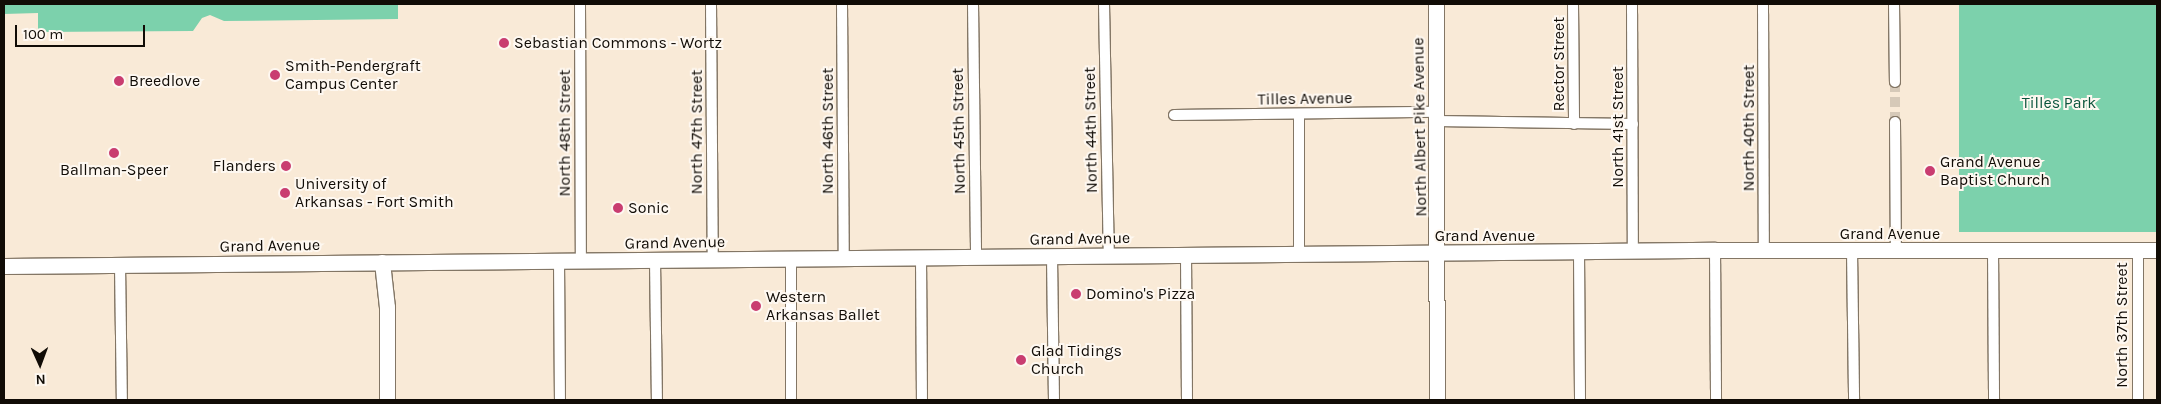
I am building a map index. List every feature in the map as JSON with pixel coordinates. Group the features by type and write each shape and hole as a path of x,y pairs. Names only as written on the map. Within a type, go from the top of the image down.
{"main road":[{"name":"North Albert Pike Avenue","path":"1436,4 1437,400"},
{"name":"Grand Avenue","path":"4,266 1579,253 1715,250 1764,252 2157,250"},
{"path":"382,262 387,307 387,400"}],"street":[{"name":"North 48th Street","path":"580,4 581,261"},
{"name":"North 47th Street","path":"711,4 713,260"},
{"name":"North 46th Street","path":"842,4 844,259"},
{"name":"North 45th Street","path":"973,4 976,258"},
{"name":"North 44th Street","path":"1104,4 1109,257"},
{"name":"Rector Street","path":"1573,4 1574,124"},
{"name":"North 41st Street","path":"1632,4 1633,251"},
{"name":"North 40th Street","path":"1764,4 1764,252"},
{"path":"1894,4 1895,82"},
{"name":"Tilles Avenue","path":"1174,115 1299,114 1437,117 1574,124 1633,124"},
{"path":"1299,114 1299,255"},
{"path":"1895,122 1896,251"},
{"path":"1715,250 1716,400"},
{"path":"1993,250 1994,400"},
{"name":"North 37th Street","path":"2138,250 2138,400"},
{"path":"1852,251 1854,400"},
{"path":"1579,253 1580,400"},
{"path":"1186,256 1188,400"},
{"path":"1052,257 1054,400"},
{"path":"921,258 922,400"},
{"path":"791,259 792,400"},
{"path":"655,260 657,400"},
{"path":"559,261 560,400"},
{"path":"120,265 122,400"}],"green space":[{"path":"4,4 398,4 398,19 224,21 210,15 202,18 193,31 38,32 38,13 4,14"},
{"name":"Tilles Park","path":"1959,4 2157,4 2157,232 1959,232"}],"tunnel":[{"path":"1895,82 1895,122"}],"place":[{"name":"Sebastian Commons - Wortz","path":"504,43"},
{"name":"Smith-Pendergraft Campus Center","path":"275,75"},
{"name":"Breedlove","path":"119,81"},
{"name":"Ballman-Speer","path":"114,153"},
{"name":"Flanders","path":"286,166"},
{"name":"Grand Avenue Baptist Church","path":"1930,171"},
{"name":"University of Arkansas - Fort Smith","path":"285,193"},
{"name":"Sonic","path":"618,208"},
{"name":"Domino's Pizza","path":"1076,294"},
{"name":"Western Arkansas Ballet","path":"756,306"},
{"name":"Glad Tidings Church","path":"1021,360"}]}
